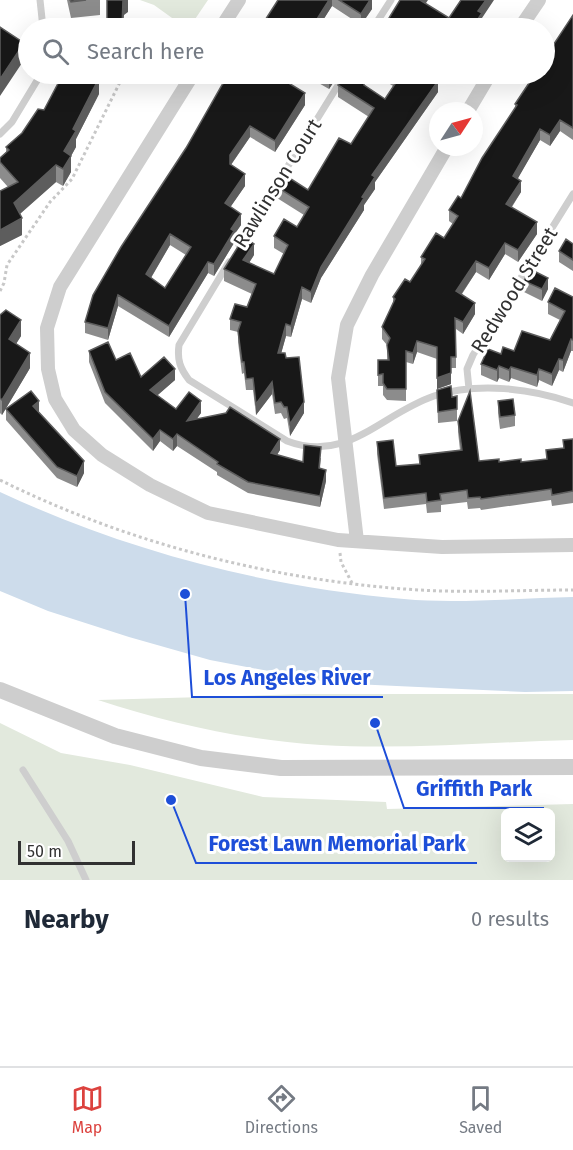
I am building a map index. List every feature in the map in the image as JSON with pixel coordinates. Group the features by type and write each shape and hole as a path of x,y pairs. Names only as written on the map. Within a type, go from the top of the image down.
{"street":[{"path":"227,18 239,0"},
{"path":"527,18 539,0"},
{"path":"187,84 60,287 47,328 48,369 55,399 74,430 102,455 150,485 208,513 338,540 442,547 573,545"},
{"path":"473,102 484,84"},
{"path":"357,541 338,378 347,325 372,275 442,156"},
{"path":"0,690 115,736 201,758 281,768 573,767"}],"lane":[{"path":"40,0 42,18"},
{"path":"379,18 391,0"},
{"path":"0,134 12,122 35,84"},
{"name":"Rawlinson Court","path":"339,84 192,322 179,345 177,357 180,368 189,380 287,441 304,447 320,449 345,442"},
{"name":"Redwood Street","path":"469,390 466,369 473,355 573,194"},
{"path":"345,442 434,396 469,390 520,391 551,396 573,403"},
{"path":"23,770 68,841 86,880"}],"path":[{"path":"0,291 4,284 7,265 50,202 72,178 119,84"},
{"path":"0,480 68,512 117,530 214,558 299,576 419,590 573,590"},
{"path":"338,540 340,562 352,583"}],"shaded area":[{"path":"140,0 208,0 196,18 172,18 154,5"},
{"path":"305,694 573,694 573,740 384,747 292,743 208,730 98,700"},
{"path":"0,723 61,753 130,765 263,797 386,802 387,809 573,804 573,880 0,880"}],"water":[{"path":"0,492 97,532 147,549 197,563 300,586 424,600 466,601 573,597 573,691 525,692 332,683 210,660 48,611 0,591"}],"building":[{"path":"107,0 123,0 122,18 107,18"},
{"path":"278,0 329,0 318,18 266,18"},
{"path":"339,0 370,0 361,14"},
{"path":"400,0 420,0 449,18 389,18"},
{"path":"461,0 486,0 478,11 482,13 479,18 449,18"},
{"path":"573,15 573,128 560,120 550,135 540,129 513,176 521,181 506,204 537,222 518,250 505,243 489,268 476,261 456,291 475,303 463,322 455,318 456,357 451,357 451,373 437,378 437,347 417,341 413,353 406,351 406,389 387,389 383,383 383,374 378,375 378,360 389,360 387,345 390,338 382,327 395,299 393,297 405,279 410,282 425,259 421,257 436,233 444,238 458,216 449,210 458,196 461,198 482,158 528,84 555,84 555,42"},
{"path":"0,27 18,39 18,52 0,79"},
{"path":"58,84 96,84 73,129 76,131 64,151 71,156 63,169 56,165 14,203 22,218 0,230 0,191 18,182 0,162 0,158 9,150 6,147 22,133 38,109 44,110"},
{"path":"223,84 290,84 305,93 275,141 250,126 230,155 230,164 245,174 225,203 241,214 231,229 234,231 214,264 208,262 169,326 118,295 108,328 85,322 93,295 121,247 186,148","holes":["170,234 191,247 165,288 146,274"]},
{"path":"364,84 385,99 395,84 436,84 372,175 375,177 321,267 311,292 302,287 291,326 286,324 278,353 285,353 286,358 299,357 304,402 290,424 287,407 284,407 281,402 275,403 272,382 256,404 253,378 246,379 244,362 242,362 238,331 241,322 230,319 235,304 247,307 256,284 224,269 244,237 254,244 243,260 274,274 288,245 274,236 284,219 297,227 309,207 277,187 285,175 308,190 339,138 351,144 374,108 338,85"},
{"path":"566,239 573,244 573,260 559,251"},
{"path":"530,269 548,278 542,289 524,281"},
{"path":"555,288 573,297 573,340 571,339 563,360 559,359 552,374 539,369 537,375 499,366 497,370 481,364 488,349 501,354 503,347 514,351 522,331 550,340 565,311 548,302"},
{"path":"6,310 21,320 9,339 30,353 2,400 0,398 0,315"},
{"path":"108,342 116,360 130,353 141,377 164,357 175,369 150,390 176,409 189,392 201,401 187,421 226,413 230,407 280,439 271,453 303,462 304,445 321,447 319,468 326,470 320,496 248,482 217,464 218,462 177,434 173,439 160,430 153,439 105,392 89,351"},
{"path":"451,386 452,397 457,396 457,409 438,412 437,390"},
{"path":"31,391 39,401 33,406 84,461 77,476 57,467 6,409"},
{"path":"470,391 479,461 499,459 499,462 521,459 521,462 547,459 546,450 564,448 563,440 573,439 573,491 552,495 551,489 481,499 480,497 468,498 467,490 440,494 441,500 427,502 426,493 384,498 377,442 393,440 396,466 420,464 419,455 462,450 458,421"},
{"path":"513,399 515,415 500,417 498,401"}],"place":[{"name":"Los Angeles River","path":"185,594"},
{"name":"Griffith Park","path":"375,723"},
{"name":"Forest Lawn Memorial Park","path":"171,800"}]}
